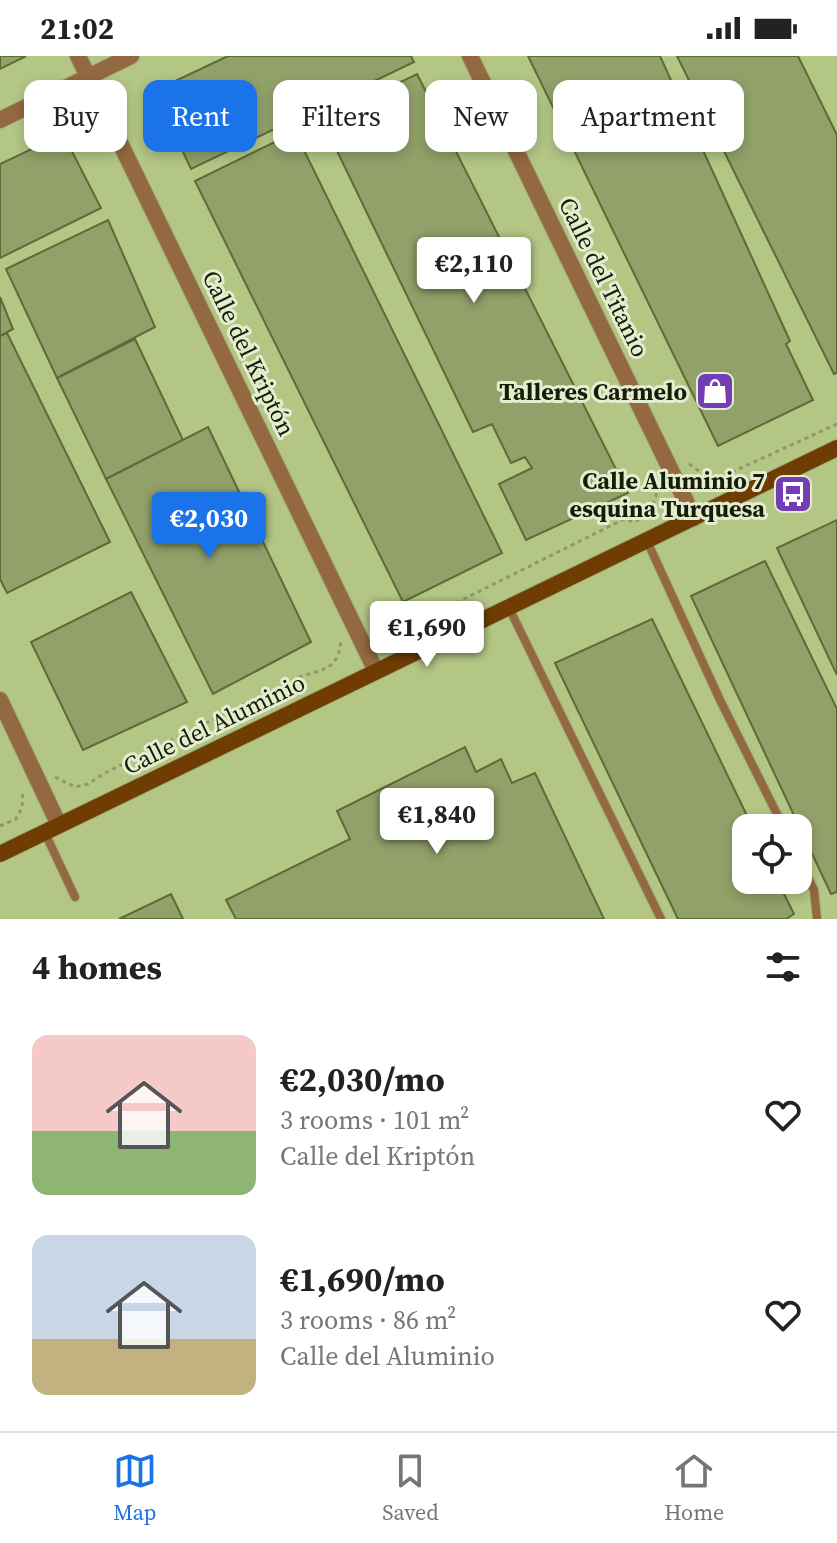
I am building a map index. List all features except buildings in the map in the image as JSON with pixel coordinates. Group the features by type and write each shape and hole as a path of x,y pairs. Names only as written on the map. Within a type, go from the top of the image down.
{"street":[{"name":"Calle del Kriptón","path":"78,56 376,671"},
{"path":"0,120 131,56"},
{"name":"Calle del Titanio","path":"470,56 694,518"},
{"name":"Calle del Aluminio","path":"0,854 837,448"},
{"path":"0,700 52,829"}],"lane":[{"path":"647,541 720,700 777,814"},
{"path":"509,608 661,919"},
{"path":"52,829 75,897"},
{"path":"812,886 817,919"}],"path":[{"path":"684,459 706,476 719,478 837,424"},
{"path":"367,614 384,629 401,630 624,519 635,522 649,513 656,500 658,484"},
{"path":"50,770 64,783 75,787 88,784 302,676 325,671 338,656 341,642 339,627"},
{"path":"0,826 6,826 16,819 22,808 21,783"}],"shaded area":[{"path":"0,56 837,56 837,919 0,919"}],"place":[{"name":"Talleres Carmelo","path":"715,391"},
{"name":"Calle Aluminio 7 esquina Turquesa","path":"793,494"}]}
